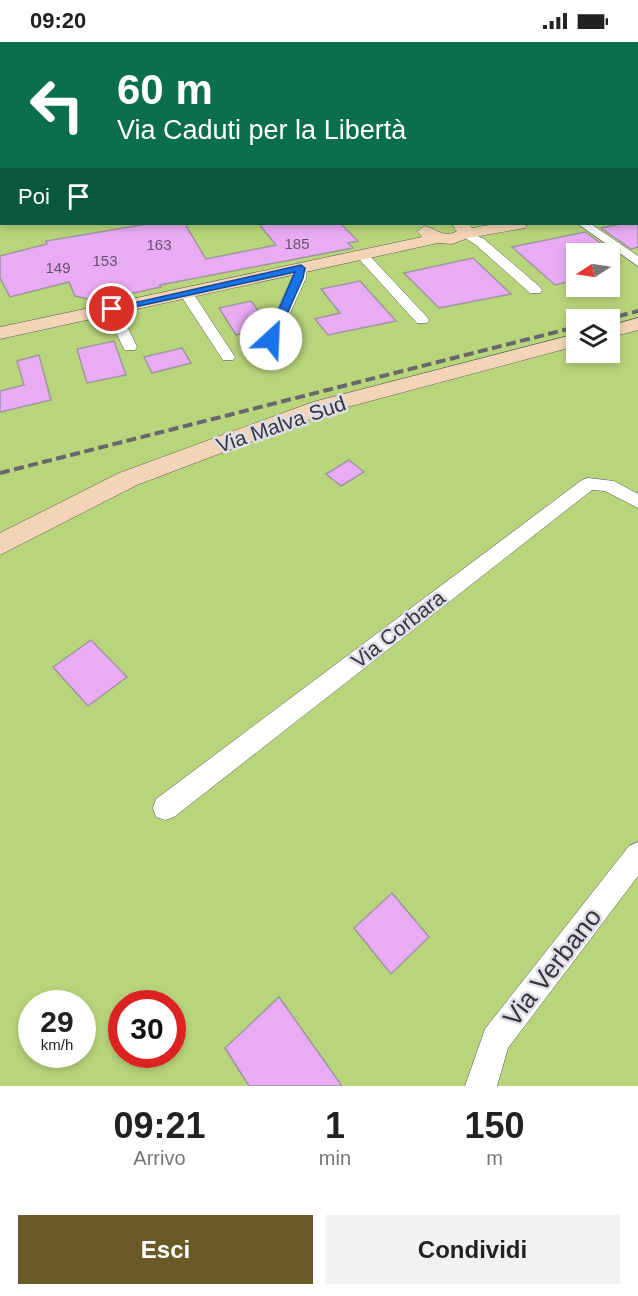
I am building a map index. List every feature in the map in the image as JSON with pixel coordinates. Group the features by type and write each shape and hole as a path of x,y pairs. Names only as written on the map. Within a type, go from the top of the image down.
{"street":[{"path":"387,251 425,225 427,234 451,239 462,229 508,225"},
{"path":"585,225 638,262"},
{"path":"462,229 535,290"},
{"path":"0,333 387,251 438,238"},
{"path":"363,256 422,320"},
{"path":"262,359 299,278 301,268"},
{"path":"186,293 228,357"},
{"path":"112,309 130,347"},
{"path":"620,329 638,324"},
{"name":"Via Malva Sud","path":"0,545 128,479 321,407 566,343"},
{"name":"Via Corbara","path":"165,808 588,483 608,485 638,502"},
{"name":"Via Verbano","path":"481,1086 496,1040 638,855"}],"green space":[{"path":"0,225 638,225 638,1086 0,1086"}],"building":[{"path":"141,225 186,225 206,259 276,245 260,225 342,225 358,241 348,243 353,248 160,285 161,287 97,301 75,296 69,282 10,297 0,278 0,256 47,244 46,241"},
{"path":"638,225 638,247 631,249 601,228"},
{"path":"585,232 601,243 566,243 566,282 555,285 512,247"},
{"path":"473,258 511,294 439,308 404,273"},
{"path":"360,281 396,321 328,335 315,319 340,313 321,289"},
{"path":"251,301 265,320 251,324 255,330 236,335 219,308"},
{"path":"114,341 126,375 87,383 77,349"},
{"path":"182,348 191,363 152,373 144,357"},
{"path":"39,355 51,400 0,412 0,391 24,385 17,361"},
{"path":"349,460 364,472 341,486 326,474"},
{"path":"91,640 127,677 88,706 53,667"},
{"path":"392,893 429,937 391,974 354,928"},
{"path":"279,997 342,1086 249,1086 225,1048"}],"railway":[{"path":"620,316 638,311"},
{"path":"0,473 566,330"}],"route":[{"path":"112,309 301,268 299,278 271,339"}]}
